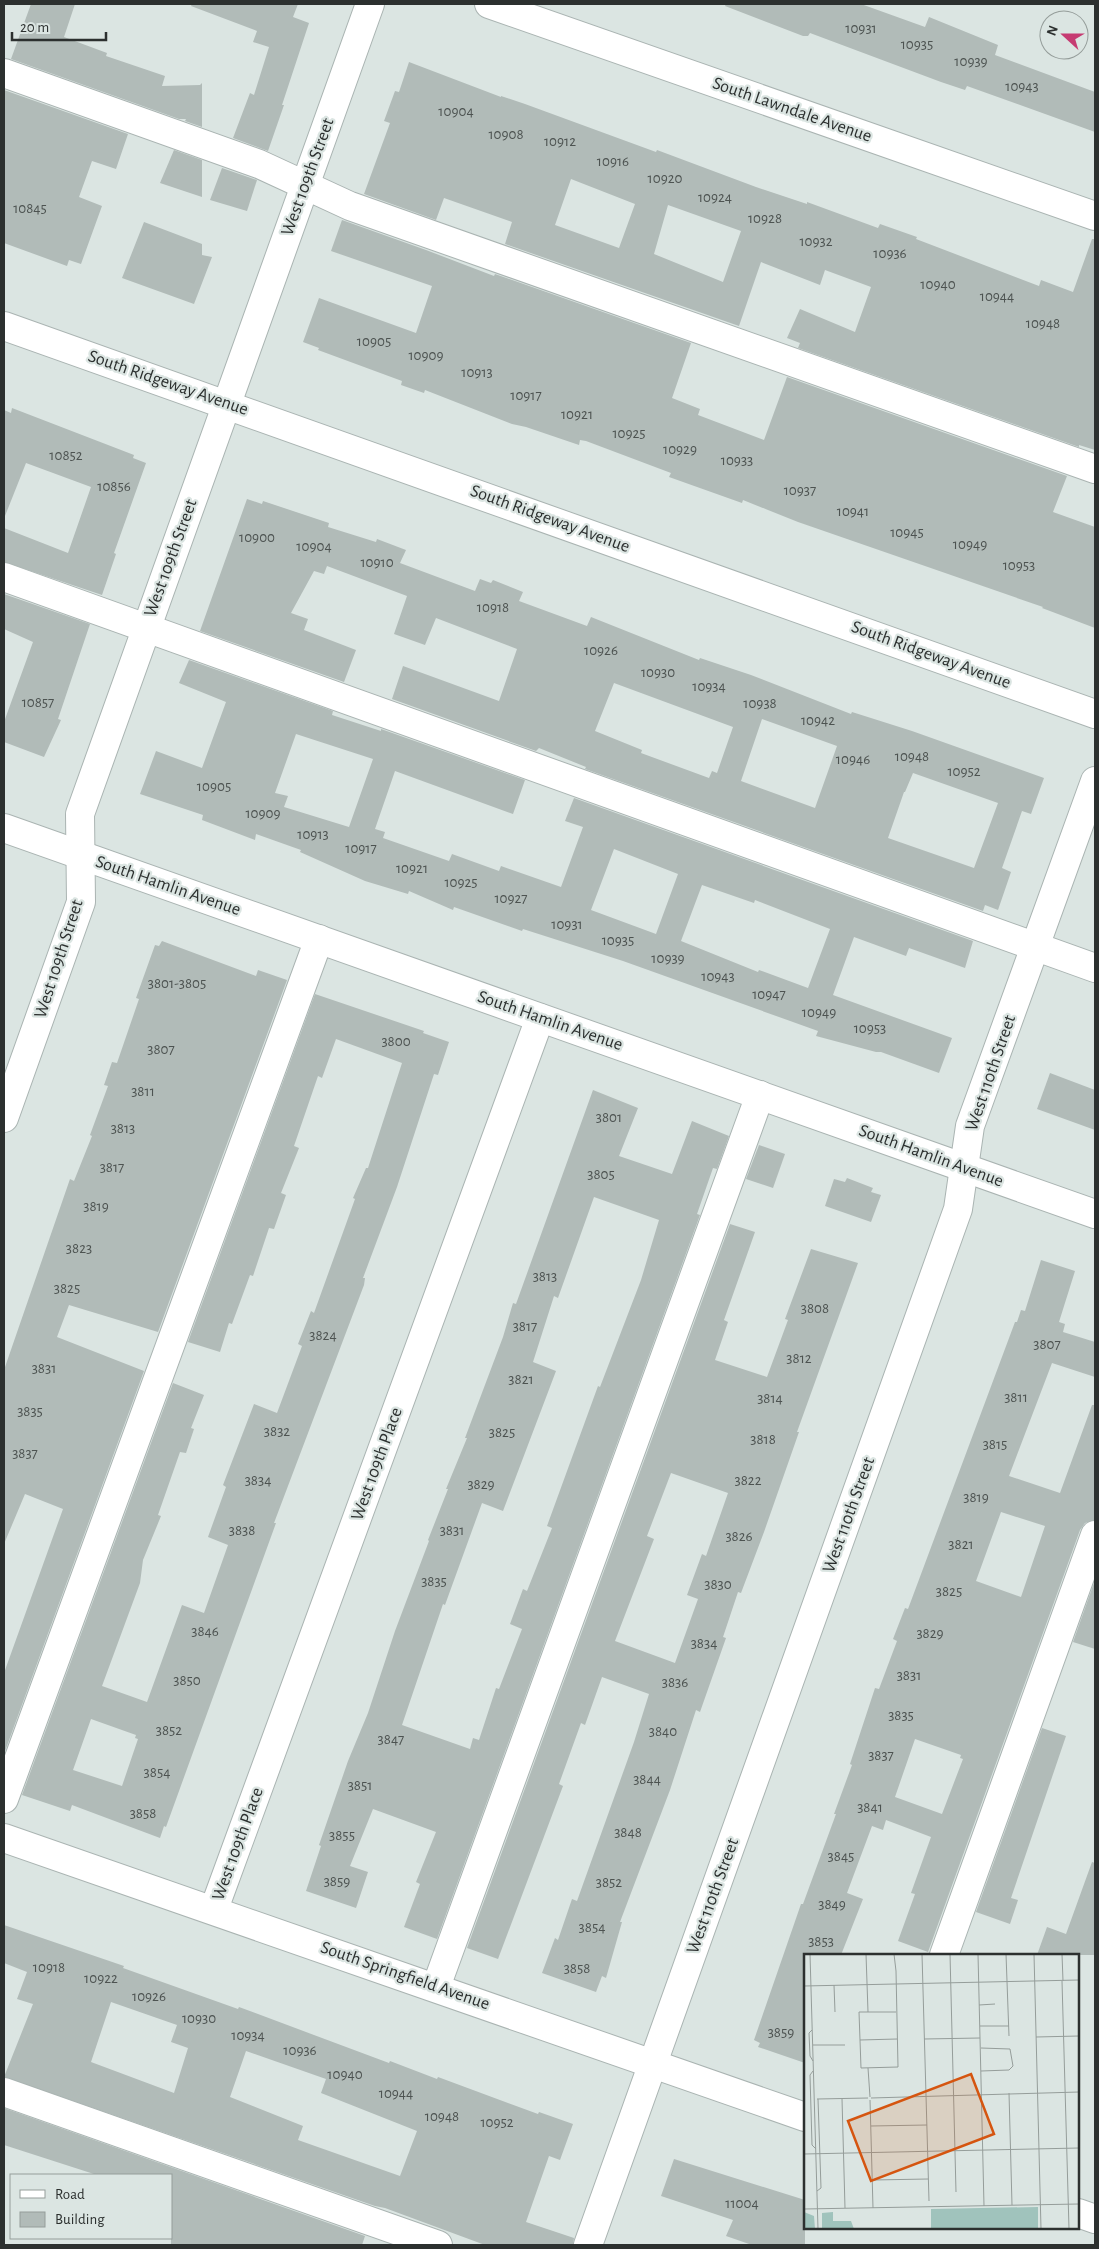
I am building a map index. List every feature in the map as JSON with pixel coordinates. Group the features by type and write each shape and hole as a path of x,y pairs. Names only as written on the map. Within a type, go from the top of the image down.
{"street":[{"name":"West 109th Street","path":"4,1118 81,902 80,814 370,4"},
{"name":"South Lawndale Avenue","path":"489,4 1095,216"},
{"path":"4,73 259,164 350,206 1095,469"},
{"name":"South Ridgeway Avenue","path":"4,326 1095,714"},
{"path":"4,577 1095,968"},
{"name":"West 110th Street","path":"588,2245 958,1210 970,1126 1095,781"},
{"name":"South Hamlin Avenue","path":"4,828 1095,1214"},
{"path":"4,1799 318,939"},
{"name":"West 109th Place","path":"214,1909 540,1018"},
{"path":"436,1987 760,1095"},
{"path":"944,1954 1095,1535"},
{"name":"South Springfield Avenue","path":"4,1838 214,1909 804,2117"},
{"path":"4,2092 438,2245"},
{"path":"1079,2213 1095,2219"}],"building":[{"path":"31,4 75,4 64,37 107,53 106,56 165,76 162,86 200,85 202,83 202,127 185,121 186,119 179,119 11,59"},
{"path":"192,4 298,4 293,17 309,23 268,151 233,138 250,93 254,95 269,47 253,42 257,31 191,6"},
{"path":"726,4 861,4 925,27 929,17 998,45 995,55 1095,92 1095,132 967,86 965,90 941,82 810,33 808,36 803,36 725,6"},
{"path":"409,62 501,97 656,152 657,150 756,187 807,204 807,202 878,228 880,224 917,237 916,239 1039,286 1041,280 1073,292 1092,239 1095,239 1095,450 1079,445 1079,447 798,348 800,343 787,338 800,309 855,332 871,287 825,270 820,285 761,262 739,326 505,244 512,222 444,198 436,220 364,194 390,123 384,121 395,91 399,92","holes":["571,179 635,204 619,248 555,225","668,205 741,231 723,282 654,254"]},
{"path":"4,90 128,134 116,169 92,161 79,197 102,206 81,264 69,260 67,266 4,243"},
{"path":"174,150 202,160 202,197 160,183"},
{"path":"222,168 257,180 247,211 210,200"},
{"path":"342,220 494,276 495,274 691,343 672,398 700,409 698,415 764,440 787,377 1067,476 1053,512 1095,527 1095,628 1043,607 798,522 743,500 742,503 669,477 671,473 586,441 580,440 579,445 512,424 425,390 424,393 401,385 402,381 318,350 319,348 303,342 319,298 416,333 432,286 331,251"},
{"path":"144,222 202,244 202,255 212,257 194,304 122,278"},
{"path":"12,408 134,455 133,458 146,463 114,553 116,554 102,595 4,562 4,528 68,553 91,487 26,463 4,516 4,410 11,413"},
{"path":"247,499 262,504 263,501 329,523 328,527 376,542 377,539 406,550 400,563 475,591 480,579 491,583 493,580 523,592 519,601 587,626 591,617 699,660 700,658 751,675 851,714 852,712 912,731 1044,778 1031,814 1022,811 1002,868 1011,872 998,910 985,905 983,911 585,769 586,767 539,748 536,751 392,699 403,666 499,701 517,649 436,618 425,645 394,634 407,596 327,566 324,574 314,571 291,613 308,619 304,630 356,650 344,682 200,631","holes":["614,683 733,727 717,773 712,771 709,778 641,753 642,750 595,731","762,719 837,746 815,808 741,781","913,773 998,803 974,868 888,838"]},
{"path":"4,594 90,624 58,719 61,720 44,757 4,742 4,722 33,642 4,629"},
{"path":"189,660 333,711 332,715 381,731 381,729 525,780 513,814 395,771 375,829 385,832 383,838 449,861 452,854 499,871 501,866 561,887 583,827 565,821 574,798 973,941 965,968 909,948 906,956 854,937 833,995 952,1038 939,1073 881,1052 816,1036 818,1031 623,961 523,929 522,931 454,907 453,910 409,891 408,894 365,881 300,852 301,850 256,834 255,840 202,820 203,815 140,794 156,751 202,768 226,702 179,683","holes":["296,734 373,759 349,827 284,807 288,796 275,793","614,849 678,874 656,934 591,910","702,885 754,903 755,900 830,929 808,988 759,970 758,972 681,941"]},
{"path":"162,941 256,976 258,970 287,980 158,1332 69,1305 57,1337 144,1371 4,1754 4,1673 63,1509 25,1494 4,1544 4,1370 70,1179 74,1181 92,1136 90,1135 108,1086 104,1085 112,1062 117,1063 139,999 136,998 155,945 159,946"},
{"path":"315,994 424,1031 423,1033 449,1042 438,1075 434,1074 397,1187 363,1278 365,1278 364,1285 274,1523 276,1523 166,1827 164,1826 160,1838 72,1805 70,1811 22,1795 173,1383 204,1395 191,1428 194,1429 186,1453 180,1452 158,1515 161,1516 143,1560 140,1583 102,1686 147,1702 182,1605 204,1613 228,1545 208,1537 226,1487 223,1485 254,1404 277,1413 302,1346 298,1344 311,1311 314,1313 355,1199 353,1198 366,1168 368,1168 402,1063 336,1039 322,1078 318,1076 294,1146 299,1148 281,1193 286,1195 274,1229 269,1228 253,1276 250,1275 232,1324 229,1323 220,1352 188,1342","holes":["91,1719 136,1735 135,1738 138,1739 122,1786 73,1770"]},
{"path":"1050,1073 1095,1090 1095,1130 1037,1109"},
{"path":"593,1090 638,1108 619,1156 672,1174 692,1121 729,1136 717,1169 713,1168 697,1214 700,1215 437,1939 404,1927 420,1884 416,1882 436,1832 373,1809 350,1866 368,1872 356,1908 306,1891 321,1846 319,1845 348,1761 368,1713 395,1631 503,1337 513,1303 516,1304","holes":["594,1197 659,1220 641,1280 600,1387 598,1386 547,1526 552,1528 527,1591 523,1589 510,1624 522,1629 499,1689 496,1688 479,1740 473,1738 470,1749 402,1725 443,1604 445,1605 482,1503 503,1511 556,1371 533,1362 554,1296 558,1298"]},
{"path":"759,1145 785,1154 773,1188 746,1179"},
{"path":"847,1178 873,1188 871,1192 881,1195 871,1222 825,1206 834,1179 845,1182"},
{"path":"730,1224 755,1232 724,1320 728,1322 715,1360 767,1377 788,1320 785,1319 811,1249 858,1263 797,1432 799,1432 764,1532 741,1593 738,1592 723,1637 726,1638 700,1712 696,1710 670,1790 620,1922 622,1922 606,1978 602,1976 596,1992 542,1973 555,1938 558,1940 572,1899 577,1901 634,1742 649,1694 602,1677 585,1725 581,1723 559,1784 563,1786 498,1959 467,1948","holes":["671,1473 728,1493 706,1556 702,1554 687,1595 698,1599 675,1663 615,1641 654,1539 647,1536"]},
{"path":"1041,1260 1075,1271 1059,1322 1065,1324 1063,1332 1095,1342 1095,1377 1052,1363 1009,1476 1060,1493 1092,1405 1095,1405 1095,1520 1085,1523 1080,1530 928,1952 898,1941 915,1894 911,1893 931,1837 886,1820 883,1830 872,1826 847,1893 863,1899 841,1954 804,1954 804,2063 758,2047 760,2043 754,2040 801,1904 803,1904 836,1814 834,1814 852,1765 850,1764 875,1688 879,1689 897,1641 893,1639 905,1608 908,1609 1021,1310 1025,1311","holes":["1001,1512 1045,1526 1021,1597 976,1581","915,1739 961,1755 960,1758 963,1759 942,1814 895,1797"]},
{"path":"1095,1580 1095,1649 1073,1642"},
{"path":"1042,1728 1066,1736 1011,1898 1018,1900 1010,1924 976,1912"},
{"path":"1092,1862 1095,1863 1095,1955 1037,1954 1047,1927 1066,1934"},
{"path":"4,1925 124,1966 123,1968 238,2009 239,2007 389,2063 390,2061 538,2114 539,2112 573,2124 560,2160 549,2156 526,2222 574,2238 573,2245 485,2245 385,2208 4,2077 33,2004 17,1999 27,1972 4,1963","holes":["111,2002 177,2025 171,2042 188,2048 174,2093 91,2062","246,2051 326,2079 321,2093 417,2131 400,2176 298,2140 303,2126 230,2097"]},
{"path":"4,2108 365,2236 362,2245 171,2245 172,2174 94,2174 4,2145"},
{"path":"674,2159 804,2200 805,2245 752,2245 726,2236 733,2220 661,2196"}]}
